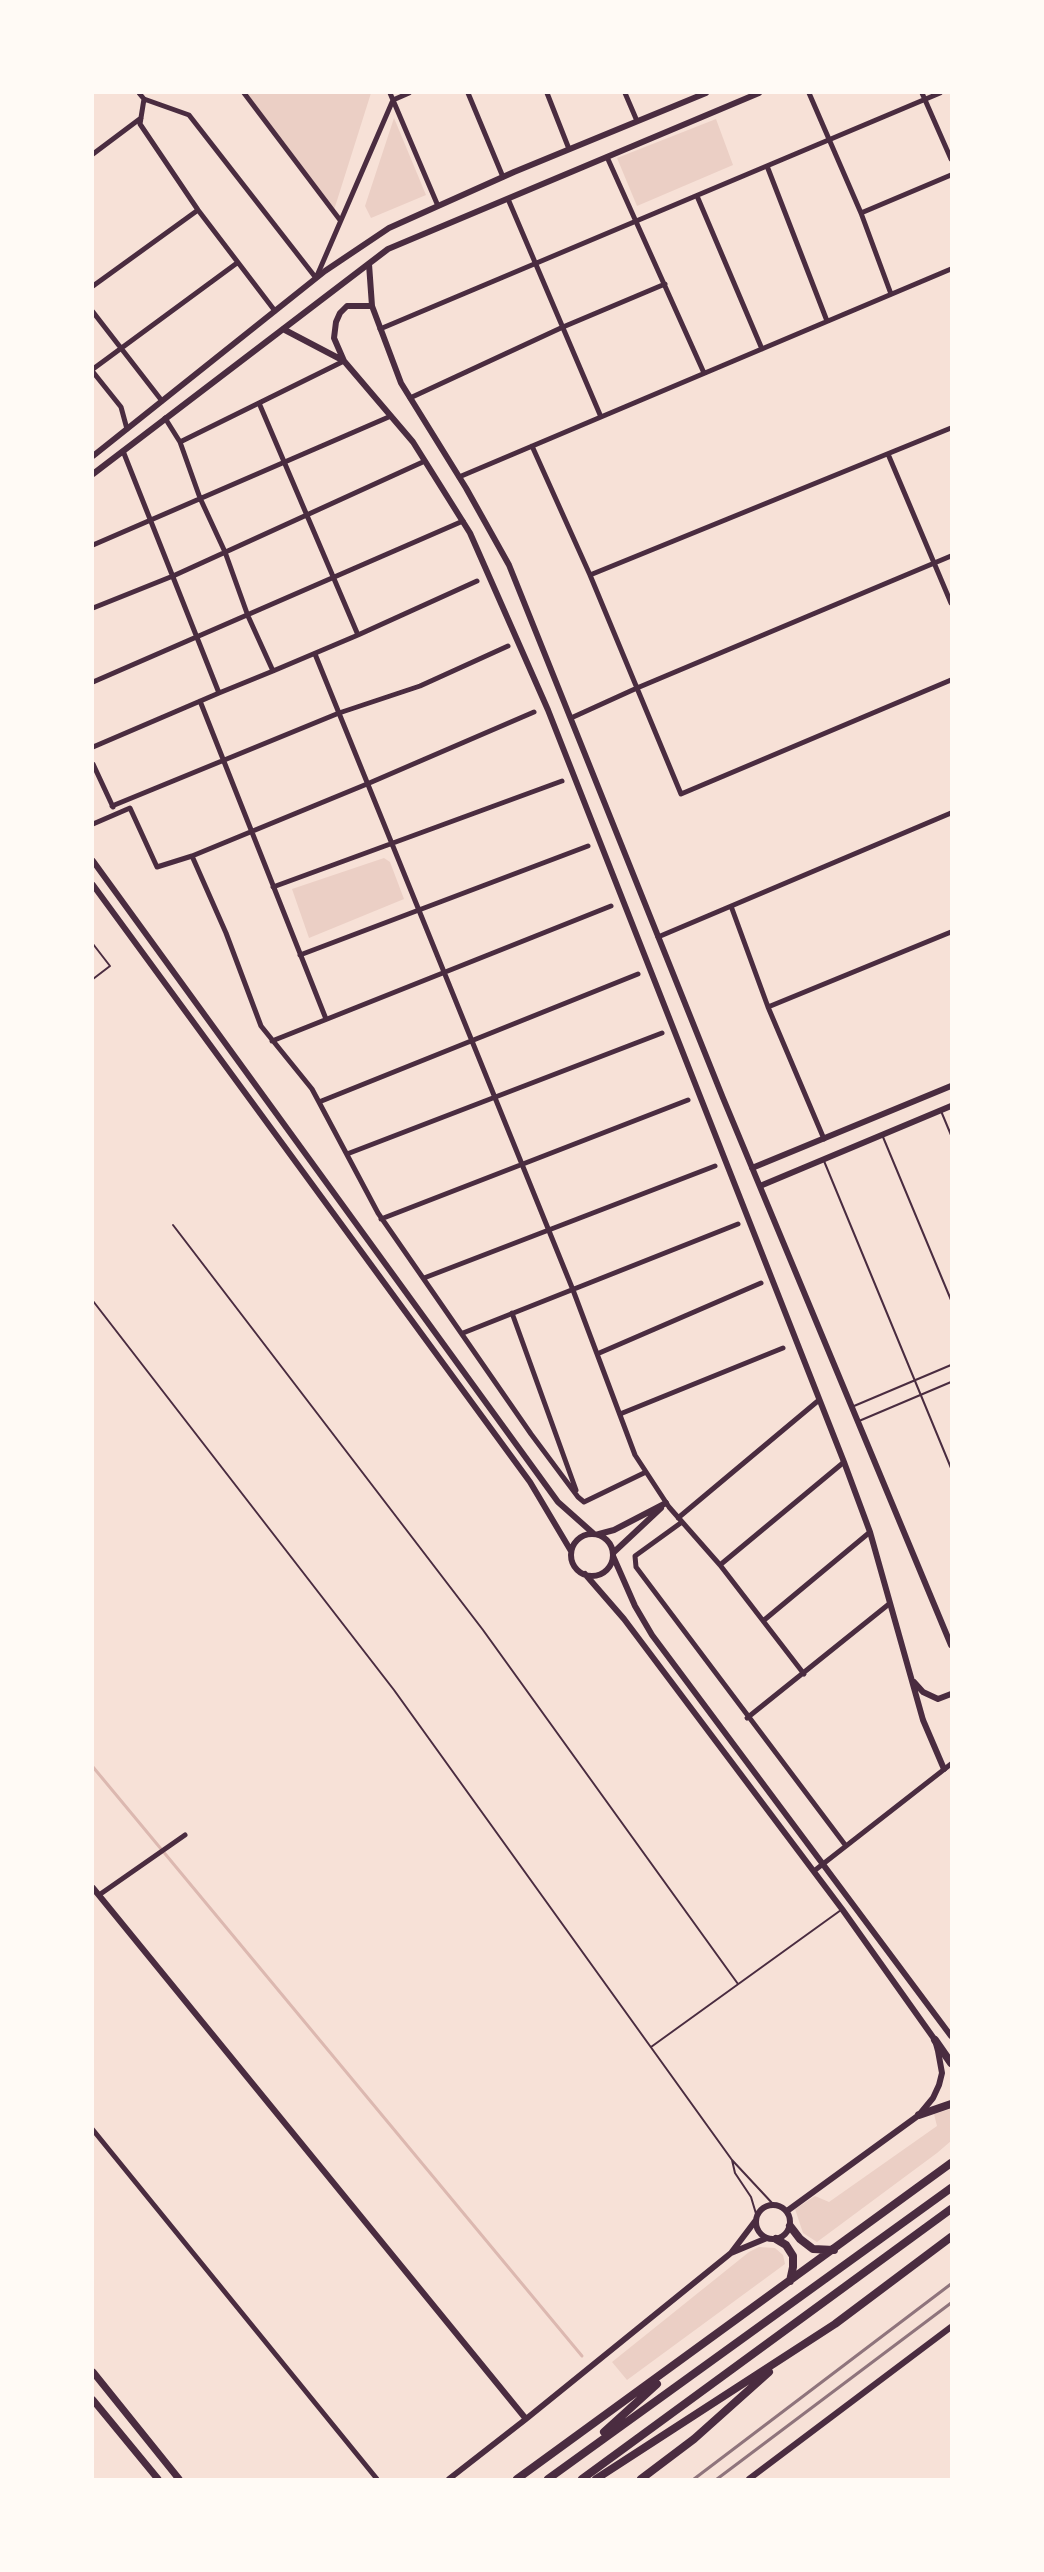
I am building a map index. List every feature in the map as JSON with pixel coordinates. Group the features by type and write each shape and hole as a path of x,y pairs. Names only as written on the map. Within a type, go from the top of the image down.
{"highway":[{"path":"935,2040 951,2063"},
{"path":"919,2115 951,2104"},
{"path":"517,2479 949,2165"},
{"path":"548,2479 951,2188"},
{"path":"582,2479 951,2209"},
{"path":"790,2226 809,2247 816,2250 834,2250"},
{"path":"596,2479 835,2324 951,2236"},
{"path":"772,2238 786,2244 793,2256 794,2267 790,2281"},
{"path":"641,2479 694,2439 789,2354"},
{"path":"573,2461 686,2358"}],"main road":[{"path":"93,2372 179,2479"},
{"path":"93,2400 158,2479"}],"street":[{"path":"139,93 144,99 189,115 316,278"},
{"path":"244,93 340,220"},
{"path":"390,93 438,206"},
{"path":"316,278 393,100 409,93"},
{"path":"468,93 503,177"},
{"path":"547,93 569,149"},
{"path":"625,93 637,121"},
{"path":"93,456 316,278 389,228 503,177 706,93"},
{"path":"93,474 388,249 759,93"},
{"path":"809,93 861,213 891,294"},
{"path":"922,93 951,159"},
{"path":"380,329 940,93"},
{"path":"144,99 140,124 198,210 275,311"},
{"path":"93,154 141,118"},
{"path":"607,157 704,373"},
{"path":"767,166 827,321"},
{"path":"861,213 951,175"},
{"path":"697,196 762,349"},
{"path":"508,199 602,417"},
{"path":"93,286 198,210"},
{"path":"127,429 121,407 93,371 237,263"},
{"path":"369,264 372,306 401,383 459,477 509,565 752,1168 951,1645"},
{"path":"459,477 951,269"},
{"path":"410,398 563,327 665,284"},
{"path":"372,306 347,306 339,313 334,338 344,360 425,461 470,533 548,710 844,1462 870,1532 923,1720 944,1769"},
{"path":"93,312 162,401"},
{"path":"283,329 344,360"},
{"path":"180,442 344,360"},
{"path":"259,403 358,635"},
{"path":"93,545 391,416"},
{"path":"165,418 180,442 200,498 225,552 248,615 273,671"},
{"path":"590,575 951,428"},
{"path":"532,446 590,575 681,794 951,680"},
{"path":"123,451 219,693"},
{"path":"888,454 951,603"},
{"path":"93,608 172,576 425,461"},
{"path":"93,682 463,521"},
{"path":"571,718 951,556"},
{"path":"93,747 315,654 477,581"},
{"path":"112,806 339,713 420,686 508,646"},
{"path":"315,654 573,1290 635,1455 666,1503 720,1565 804,1674"},
{"path":"200,701 326,1019"},
{"path":"93,824 130,808 157,867 192,856 368,784 534,712"},
{"path":"93,764 116,814"},
{"path":"273,887 562,781"},
{"path":"658,937 951,813"},
{"path":"300,955 588,846"},
{"path":"192,856 226,933 261,1026 296,1068 319,1102 381,1219 463,1333 531,1434 584,1502 646,1472"},
{"path":"93,861 558,1502 596,1534 607,1540 644,1622 951,2036"},
{"path":"93,885 530,1482 572,1551 575,1566 585,1574 624,1619 843,1909 935,2040 941,2066 941,2081 933,2098 919,2115 787,2211"},
{"path":"272,1041 611,906"},
{"path":"731,906 768,1007 824,1139"},
{"path":"768,1007 951,932"},
{"path":"319,1102 638,974"},
{"path":"347,1154 662,1033"},
{"path":"752,1168 951,1086"},
{"path":"381,1219 688,1100"},
{"path":"760,1186 951,1106"},
{"path":"424,1278 715,1166"},
{"path":"463,1333 738,1224"},
{"path":"597,1354 761,1283"},
{"path":"512,1313 578,1497"},
{"path":"620,1414 783,1348"},
{"path":"819,1400 635,1556 636,1567 747,1718 846,1846"},
{"path":"720,1565 844,1462"},
{"path":"572,1551 576,1541 581,1537 614,1530 666,1503"},
{"path":"585,1574 599,1574 605,1571 613,1554 666,1503"},
{"path":"763,1621 870,1532"},
{"path":"747,1718 890,1604"},
{"path":"912,1679 922,1692 938,1699 951,1694"},
{"path":"814,1871 951,1764"},
{"path":"99,1895 185,1835"},
{"path":"93,1888 526,2419"},
{"path":"93,2130 377,2479"},
{"path":"449,2479 731,2253 763,2208 773,2204 787,2211 790,2226 785,2234 731,2253"},
{"path":"756,2218 759,2232 772,2238"},
{"path":"749,2479 951,2327"}],"lane":[{"path":"93,944 110,966 93,979"},
{"path":"940,1111 951,1136"},
{"path":"882,1135 951,1300"},
{"path":"824,1161 951,1468"},
{"path":"173,1225 483,1630 738,1984"},
{"path":"93,1300 394,1690 732,2160 773,2204"},
{"path":"850,1407 951,1365"},
{"path":"857,1422 951,1382"},
{"path":"651,2047 843,1909"},
{"path":"732,2160 735,2173 751,2197 756,2218"}],"shaded area":[{"path":"246,93 371,93 334,210"},
{"path":"394,118 426,195 371,218 365,206"},
{"path":"716,119 733,165 637,206 617,158"},
{"path":"384,858 390,862 404,899 309,938 292,889"},
{"path":"951,2109 951,2141 937,2153 817,2242 803,2233 795,2209 815,2196 829,2202 937,2126 934,2114"},
{"path":"759,2247 775,2248 783,2255 785,2264 627,2380 612,2362 749,2252"}],"waterway":[{"path":"93,1767 582,2356"}],"railway":[{"path":"694,2479 951,2284"},
{"path":"717,2479 951,2303"}]}
